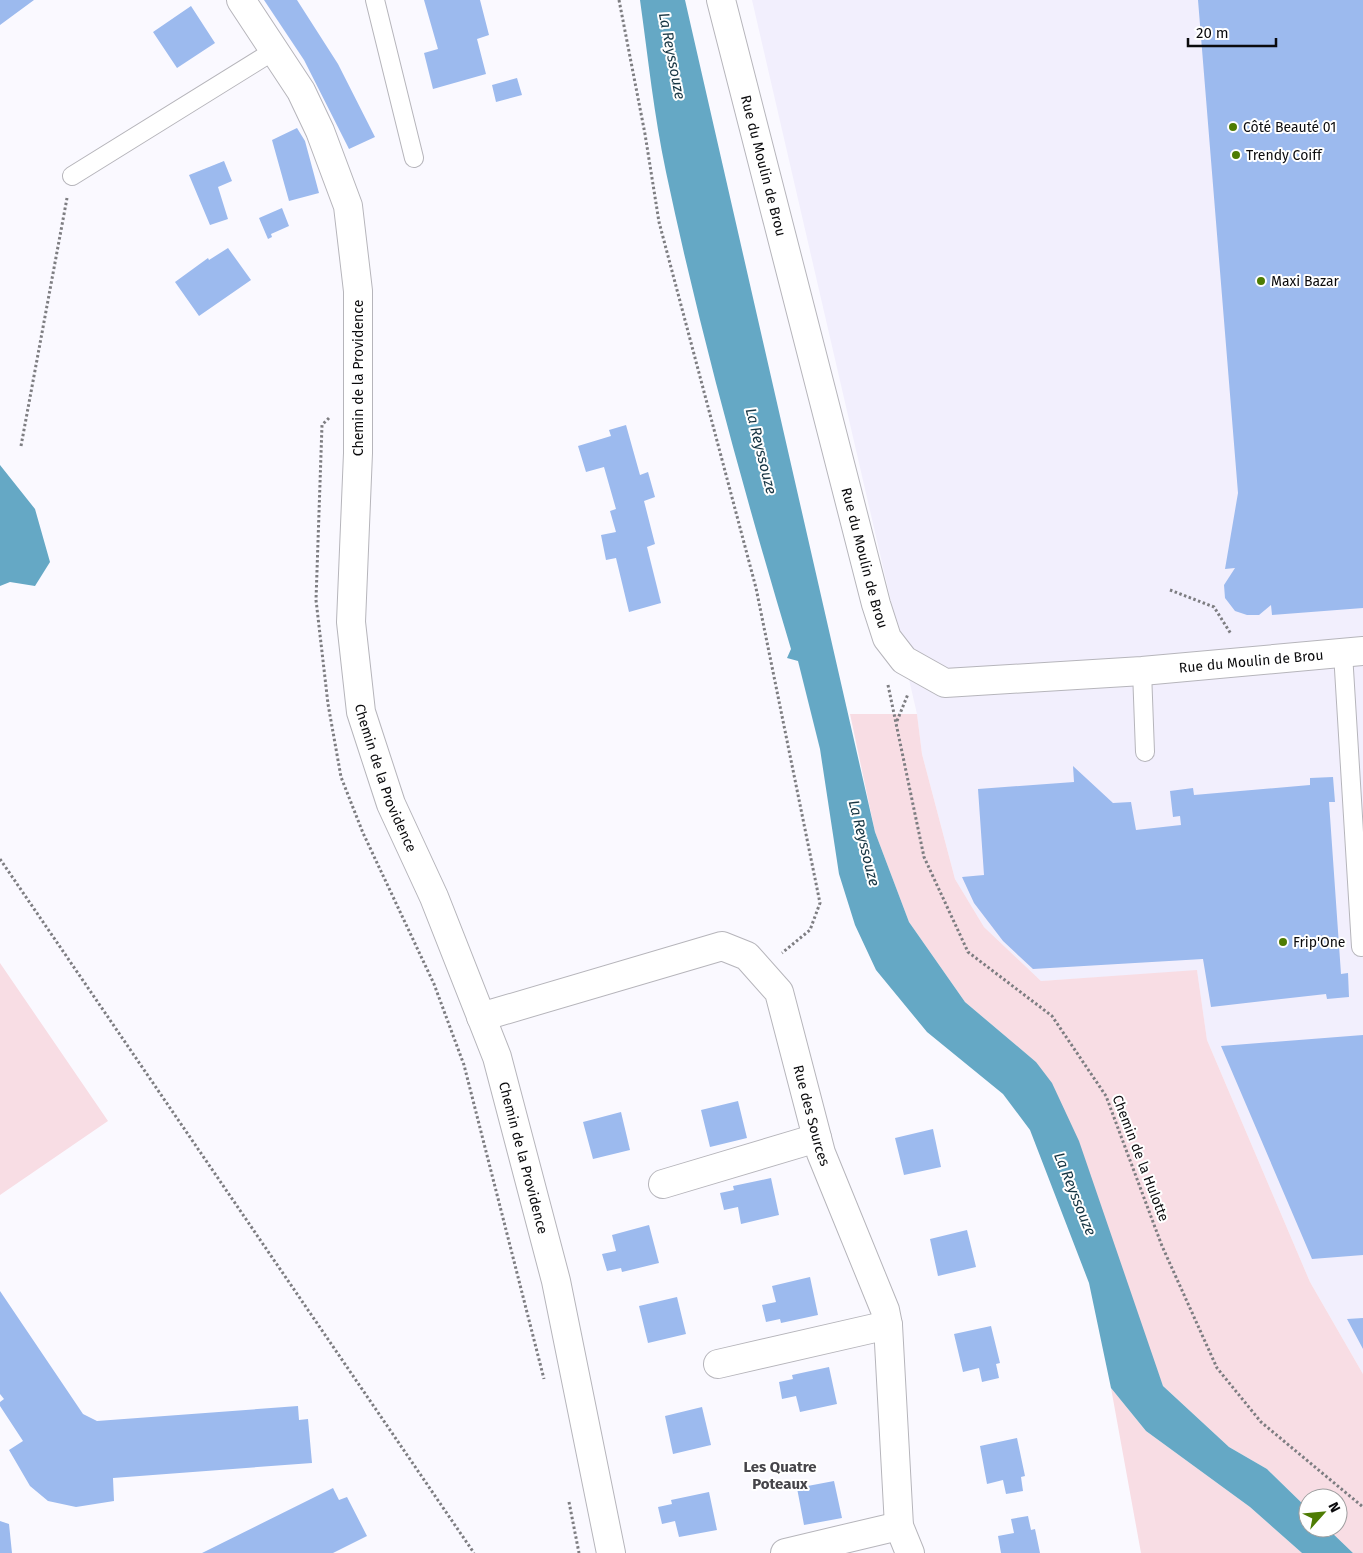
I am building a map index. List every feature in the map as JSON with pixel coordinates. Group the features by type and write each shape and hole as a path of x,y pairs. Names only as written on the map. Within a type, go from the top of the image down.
{"street":[{"name":"Chemin de la Providence","path":"241,0 301,91 320,131 348,206 358,291 358,453 351,622 361,712 391,804 434,897 497,1057 556,1281 611,1553"},
{"name":"Rue du Moulin de Brou","path":"721,0 876,604 887,638 904,660 945,683 1142,670 1353,652"},
{"name":"Rue des Sources","path":"481,1017 722,946 747,956 779,992 817,1138 885,1310 888,1325 900,1526 910,1553"},
{"path":"663,1184 817,1138"},
{"path":"718,1364 888,1325"},
{"path":"784,1553 900,1526"}],"lane":[{"path":"375,0 414,158"},
{"path":"72,176 275,50"},
{"path":"1353,652 1361,947 1363,946"},
{"path":"1142,670 1145,752"}],"path":[{"path":"619,0 645,134 659,222 756,588 820,903 810,930 761,971"},
{"path":"21,446 72,176"},
{"path":"357,401 334,412 322,425 316,600 328,704 341,777 363,833 434,984 464,1065 547,1389"},
{"path":"1170,590 1214,607 1232,636"},
{"name":"Chemin de la Hulotte","path":"896,721 924,857 968,952 1052,1016 1106,1096 1162,1246 1217,1368 1260,1422 1363,1507"},
{"path":"0,859 474,1553"},
{"path":"568,1495 579,1553"}],"shaded area":[{"path":"752,0 1363,0 1363,1374 1310,1282 1207,1040 1197,971 1041,981 984,927 955,879 922,754 917,714"},
{"path":"850,714 917,714 922,754 955,879 984,927 1041,981 1197,970 1207,1040 1310,1282 1363,1374 1363,1553 1353,1553 1337,1538 1348,1538 1348,1488 1298,1488 1298,1499 1267,1469 1229,1447 1163,1386 1036,1062 965,1002 909,922 875,832"},
{"path":"0,963 108,1121 0,1195"},
{"path":"1111,1388 1146,1431 1250,1507 1302,1553 1141,1553"}],"water":[{"name":"La Reyssouze","path":"640,0 685,0 875,832 909,922 965,1002 1036,1062 1052,1083 1079,1141 1163,1386 1229,1447 1267,1469 1298,1499 1298,1538 1337,1538 1353,1553 1302,1553 1250,1507 1146,1431 1111,1388 1089,1283 1030,1130 1003,1094 927,1032 876,970 855,925 839,874 820,749 798,661 787,658 791,649 756,531 693,292 666,172"},
{"path":"0,465 35,509 50,562 35,586 10,582 0,586"}],"building":[{"path":"0,0 34,0 0,25"},
{"path":"264,0 297,0 338,64 375,137 349,149 304,60"},
{"path":"424,0 480,0 489,35 477,39 486,74 433,89 424,53 438,49"},
{"path":"1198,0 1363,0 1363,608 1272,615 1271,605 1259,615 1247,615 1235,611 1225,598 1224,585 1235,568 1225,569 1238,493"},
{"path":"191,6 215,43 177,68 153,32"},
{"path":"517,78 522,95 496,102 492,85"},
{"path":"297,128 305,141 319,193 289,201 272,140"},
{"path":"224,161 232,181 218,187 228,219 210,225 189,175"},
{"path":"282,208 289,226 271,234 272,237 268,239 259,218"},
{"path":"228,248 251,280 199,316 175,282 208,258 209,260"},
{"path":"626,425 640,475 648,472 655,497 644,501 655,544 647,547 661,603 629,612 616,558 606,560 601,535 616,532 610,511 616,509 604,467 586,472 578,446 611,436 609,430"},
{"path":"1073,766 1113,803 1131,802 1136,830 1181,825 1180,816 1173,817 1170,791 1193,788 1194,795 1310,785 1310,778 1333,777 1335,802 1329,802 1341,974 1348,973 1349,997 1327,999 1326,994 1211,1007 1203,959 1033,969 1003,941 974,903 962,877 984,875 978,789 1074,782"},
{"path":"1363,1035 1363,1255 1312,1259 1221,1046"},
{"path":"738,1101 747,1138 710,1147 701,1110"},
{"path":"621,1112 630,1150 593,1159 583,1122"},
{"path":"933,1129 941,1167 904,1175 895,1138"},
{"path":"771,1178 779,1215 741,1224 738,1207 724,1210 720,1193 734,1190 733,1186"},
{"path":"649,1225 659,1263 622,1272 621,1268 607,1271 602,1254 616,1251 612,1235"},
{"path":"967,1230 976,1267 938,1276 930,1239"},
{"path":"810,1277 818,1315 781,1323 780,1319 766,1322 762,1305 776,1302 772,1286"},
{"path":"0,1291 83,1414 97,1421 298,1406 299,1420 308,1419 312,1463 113,1478 114,1501 76,1507 48,1501 30,1486 9,1450 23,1441 0,1406 0,1402 4,1399 0,1394"},
{"path":"677,1297 686,1334 648,1343 639,1306"},
{"path":"1363,1318 1363,1349 1347,1319"},
{"path":"991,1326 1000,1363 996,1364 999,1378 982,1382 979,1368 963,1372 954,1334"},
{"path":"829,1367 837,1404 800,1412 796,1396 782,1399 779,1382 793,1379 792,1375"},
{"path":"702,1407 711,1445 673,1454 665,1416"},
{"path":"1017,1438 1025,1476 1021,1477 1023,1491 1006,1494 1003,1480 987,1484 980,1446"},
{"path":"834,1481 842,1518 804,1525 797,1488"},
{"path":"333,1488 339,1500 347,1497 367,1536 333,1553 202,1553"},
{"path":"709,1492 717,1530 679,1537 675,1521 662,1524 658,1507 672,1504 671,1500"},
{"path":"1028,1516 1031,1530 1035,1529 1040,1553 1001,1553 998,1536 1014,1533 1011,1519"},
{"path":"0,1521 9,1524 12,1553 0,1553"}],"place":[{"name":"Côté Beauté 01","path":"1233,127"},
{"name":"Trendy Coiff","path":"1236,155"},
{"name":"Maxi Bazar","path":"1261,281"},
{"name":"Frip'One","path":"1283,942"}],"district":[{"name":"Les Quatre Poteaux","path":"780,1476"}]}
